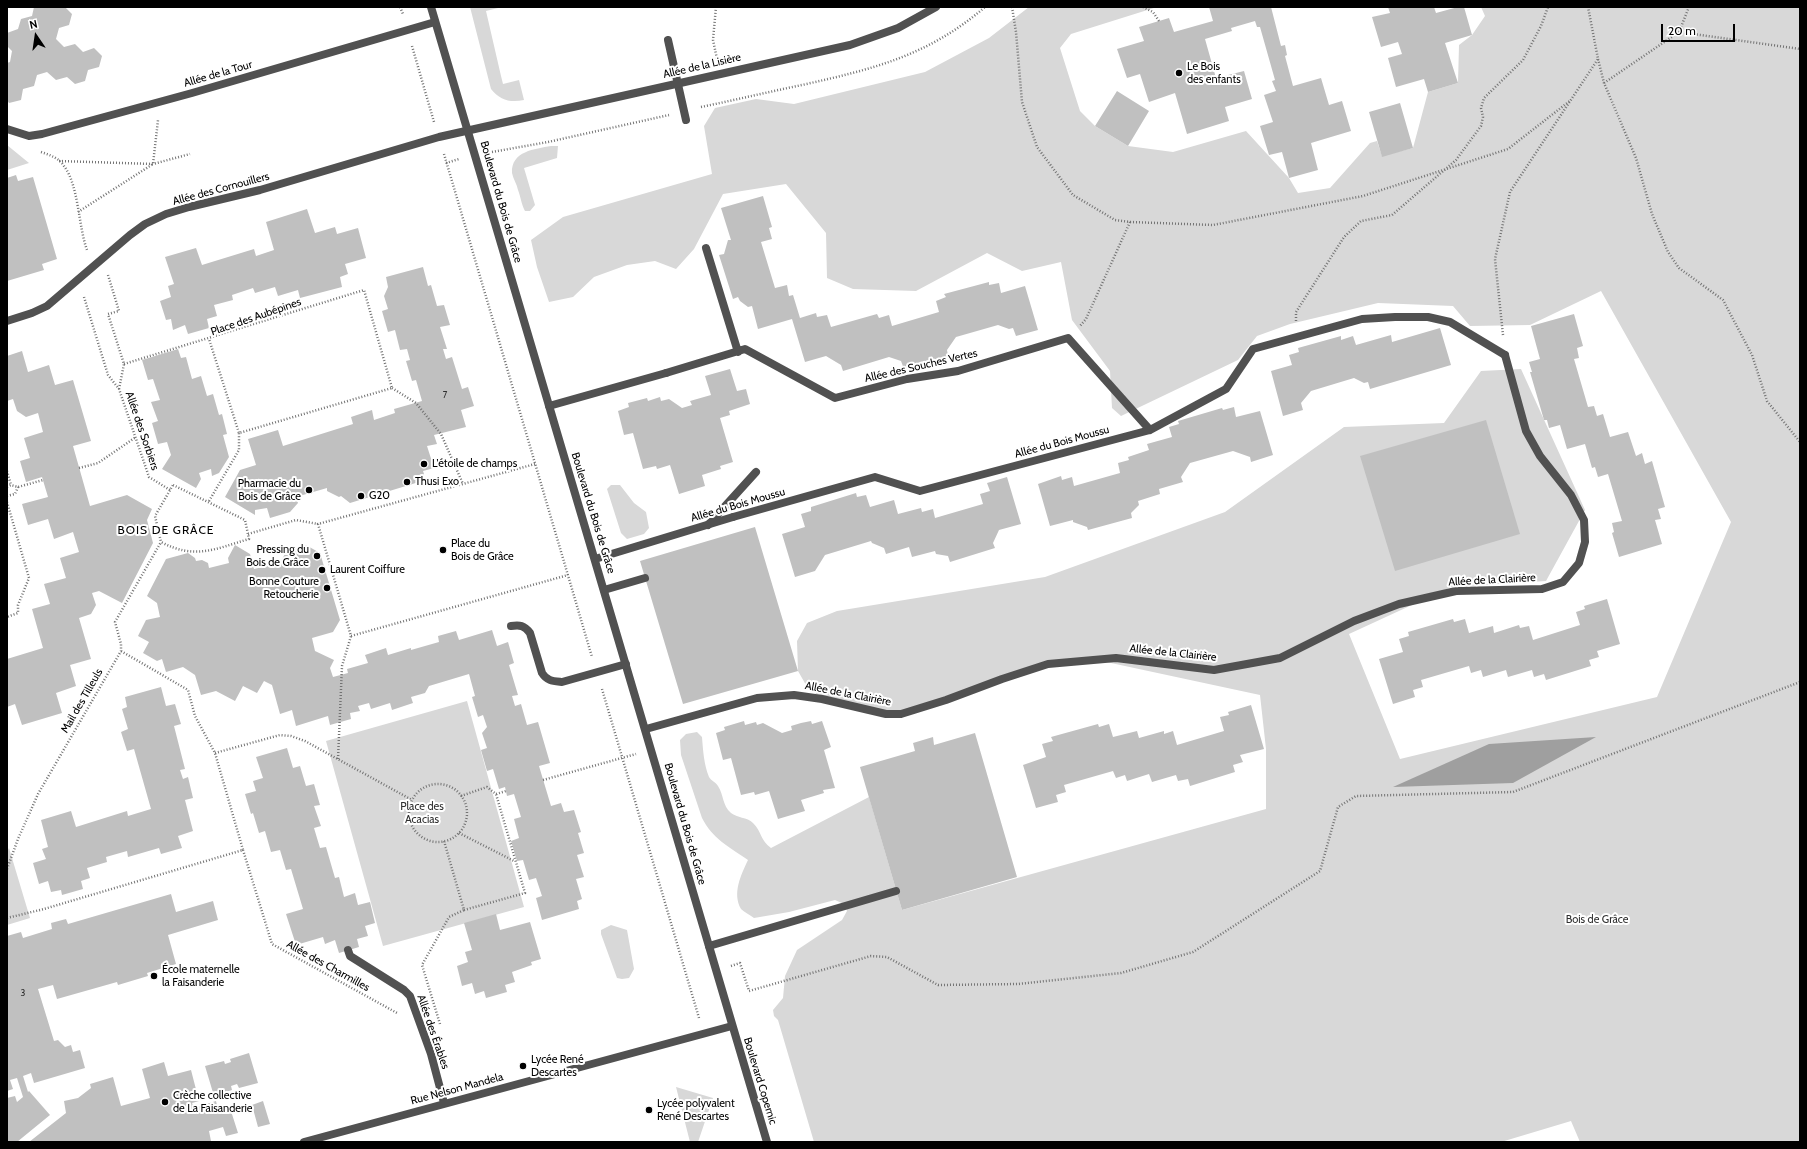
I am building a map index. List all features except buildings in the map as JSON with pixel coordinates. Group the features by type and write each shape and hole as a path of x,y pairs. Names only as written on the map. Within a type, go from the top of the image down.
{"street":[{"name":"Boulevard du Bois de Grâce","path":"431,7 646,729 732,1026"},
{"name":"Allée de la Lisière","path":"468,130 850,45 898,28 936,7"},
{"name":"Allée de la Tour","path":"7,129 29,136 42,134 160,102 435,22"},
{"path":"668,40 686,120"},
{"name":"Allée des Cornouillers","path":"7,322 47,306 130,235 145,224 166,214 260,190 439,137 468,130"},
{"path":"706,248 738,352"},
{"name":"Allée du Bois Moussu","path":"595,559 734,517 875,477 920,491 1150,430 1226,389 1253,349 1362,319 1428,317 1450,322 1505,355"},
{"path":"1068,338 1150,430"},
{"name":"Allée des Souches Vertes","path":"549,406 745,349 835,398 907,379 958,371 1068,338"},
{"name":"Allée de la Clairière","path":"646,729 757,698 794,695 822,699 886,714 901,714 946,700 1002,678 1048,664 1116,658 1214,670 1280,658 1354,621 1399,604 1456,591 1542,589 1563,582 1579,563 1585,542 1584,520 1571,495 1540,456 1526,432 1505,355"},
{"path":"708,525 756,472"},
{"path":"604,590 645,578"},
{"path":"511,626 520,625 526,627 530,633 542,673 546,678 562,682 626,664"},
{"path":"709,946 896,891"},
{"name":"Allée des Érables","path":"348,950 350,956 407,992 431,1054 444,1103"},
{"name":"Rue Nelson Mandela","path":"304,1142 732,1026"},
{"name":"Boulevard Copernic","path":"732,1026 767,1142"}],"path":[{"path":"400,7 704,1033"},
{"path":"716,7 713,40 720,73"},
{"path":"446,163 853,74 890,63 932,44 986,7"},
{"path":"1012,7 1016,32 1022,102 1037,147 1073,195 1115,220 1130,222 1212,225 1363,196 1508,149 1571,100"},
{"path":"1143,7 1153,12 1159,21"},
{"path":"1296,338 1296,312 1344,237 1361,222 1392,215 1456,160 1477,134 1481,126 1483,117 1481,108 1484,98 1494,86 1523,60 1541,26 1548,7"},
{"path":"1588,7 1604,83 1636,158 1652,214 1668,252 1679,268 1723,300 1752,355 1767,401 1800,442"},
{"path":"1604,83 1679,32 1689,7"},
{"path":"1679,32 1800,49"},
{"path":"1505,355 1495,259 1510,192 1598,59"},
{"path":"153,164 160,102"},
{"path":"36,151 52,155 64,165 71,179 84,241"},
{"path":"59,161 153,164 190,154"},
{"path":"78,212 153,164"},
{"path":"1068,338 1086,319 1130,222"},
{"name":"Allée des Sorbiers","path":"96,263 108,275 119,310 108,314 124,364 119,389"},
{"name":"Place des Aubépines","path":"239,433 209,339 364,290 392,388"},
{"name":"Allée des Sorbiers","path":"85,301 108,375 119,389 149,477 170,490"},
{"path":"124,364 209,339"},
{"path":"209,502 239,450 239,433 392,388 416,403 441,434 463,484"},
{"path":"79,468 98,463 136,437"},
{"path":"248,534 296,520 318,524 535,464"},
{"path":"7,471 11,485"},
{"path":"7,487 11,485 18,487 43,480"},
{"path":"121,651 121,644 115,622 161,542 155,516 173,485 244,520 249,539 201,552 173,548 161,542"},
{"path":"7,496 15,494 18,487"},
{"path":"7,502 29,578 18,605 18,613 7,617"},
{"path":"318,524 352,636 342,666 338,759"},
{"path":"352,636 568,575"},
{"name":"Allée des Charmilles","path":"121,651 188,690 195,716 215,753 272,944 421,1026"},
{"name":"Mail des Tilleuls","path":"7,869 18,839 38,794 121,651"},
{"path":"715,970 740,963 748,991 871,956 887,957 938,985 1018,984 1121,973 1193,952 1320,872 1338,807 1356,796 1513,792 1800,682"},
{"path":"215,753 280,735 291,736 338,759 412,800"},
{"path":"543,780 652,750"},
{"path":"436,784 445,785 454,789 461,796 466,804 467,814 465,824 455,837 444,841 435,842 426,840 418,835 412,827 409,818 409,809 412,800 418,792 426,786 436,784"},
{"path":"442,1029 422,965 449,917 464,910 525,893 514,861 496,794 487,787 461,796"},
{"path":"496,794 506,791"},
{"path":"459,833 514,861"},
{"path":"444,841 464,910"},
{"path":"7,918 44,910 243,850"}],"green space":[{"path":"470,7 502,7 486,11 501,76 503,84 519,80 524,100 506,100 498,96 491,89"},
{"name":"Bois de Grâce","path":"1029,7 1157,7 1071,34 1060,48 1080,111 1095,126 1128,146 1173,152 1246,131 1289,178 1298,193 1330,188 1370,143 1377,141 1382,156 1413,148 1428,92 1458,83 1459,45 1472,35 1485,16 1481,7 1800,7 1800,1142 1580,1142 1571,1121 1501,1142 814,1142 778,1020 774,1016 773,1010 783,998 785,976 797,950 842,920 847,911 844,904 835,900 789,912 754,918 741,909 738,903 737,890 740,878 748,860 716,837 702,818 681,755 680,740 686,734 697,732 702,737 707,772 710,778 720,789 728,810 733,815 753,823 767,845 771,848 869,797 902,910 1266,809 1266,749 1260,695 1097,660 1048,664 901,714 822,699 806,685 798,671 797,641 807,623 837,611 1045,577 1225,512 1344,427 1444,423 1481,371 1521,369 1585,510 1546,581 1451,587 1349,634 1400,759 1657,697 1731,522 1601,291 1530,325 1470,326 1453,306 1378,303 1290,324 1257,336 1238,360 1121,416 1112,408 1110,371 1072,320 1061,262 1022,271 987,253 916,291 853,289 827,278 826,233 786,184 723,194 694,249 676,269 655,261 627,265 594,277 573,297 549,302 537,267 531,240 563,217 712,174 704,126 715,108 756,99 794,104 925,72 989,38"},
{"path":"7,145 29,163 7,170"},
{"path":"551,146 558,146 557,158 524,168 535,205 530,211 525,211 512,173 515,160 525,152"},
{"path":"611,485 620,485 634,503 646,512 649,528 644,534 627,539 621,533 607,489"},
{"name":"Place des Acacias","path":"467,701 524,907 383,946 326,741"},
{"path":"9,848 30,918 7,925 7,852"},
{"path":"611,925 627,930 634,969 629,978 617,978 601,934 601,930"},
{"path":"676,1087 713,1098 698,1142 690,1142"}],"shaded area":[{"path":"1596,737 1513,783 1393,787 1489,744"}],"place":[{"name":"Le Bois des enfants","path":"1179,73"},
{"name":"L'étoile de champs","path":"424,464"},
{"name":"Thusi Exo","path":"407,482"},
{"name":"Pharmacie du Bois de Grâce","path":"309,490"},
{"name":"G20","path":"361,496"},
{"name":"Place du Bois de Grâce","path":"443,550"},
{"name":"Pressing du Bois de Grâce","path":"317,556"},
{"name":"Laurent Coiffure","path":"322,570"},
{"name":"Bonne Couture Retoucherie","path":"327,588"},
{"name":"École maternelle la Faisanderie","path":"154,976"},
{"name":"Lycée René Descartes","path":"523,1066"},
{"name":"Crèche collective de La Faisanderie","path":"165,1102"},
{"name":"Lycée polyvalent René Descartes","path":"649,1110"}],"district":[{"name":"BOIS DE GRÂCE","path":"166,530"}]}
